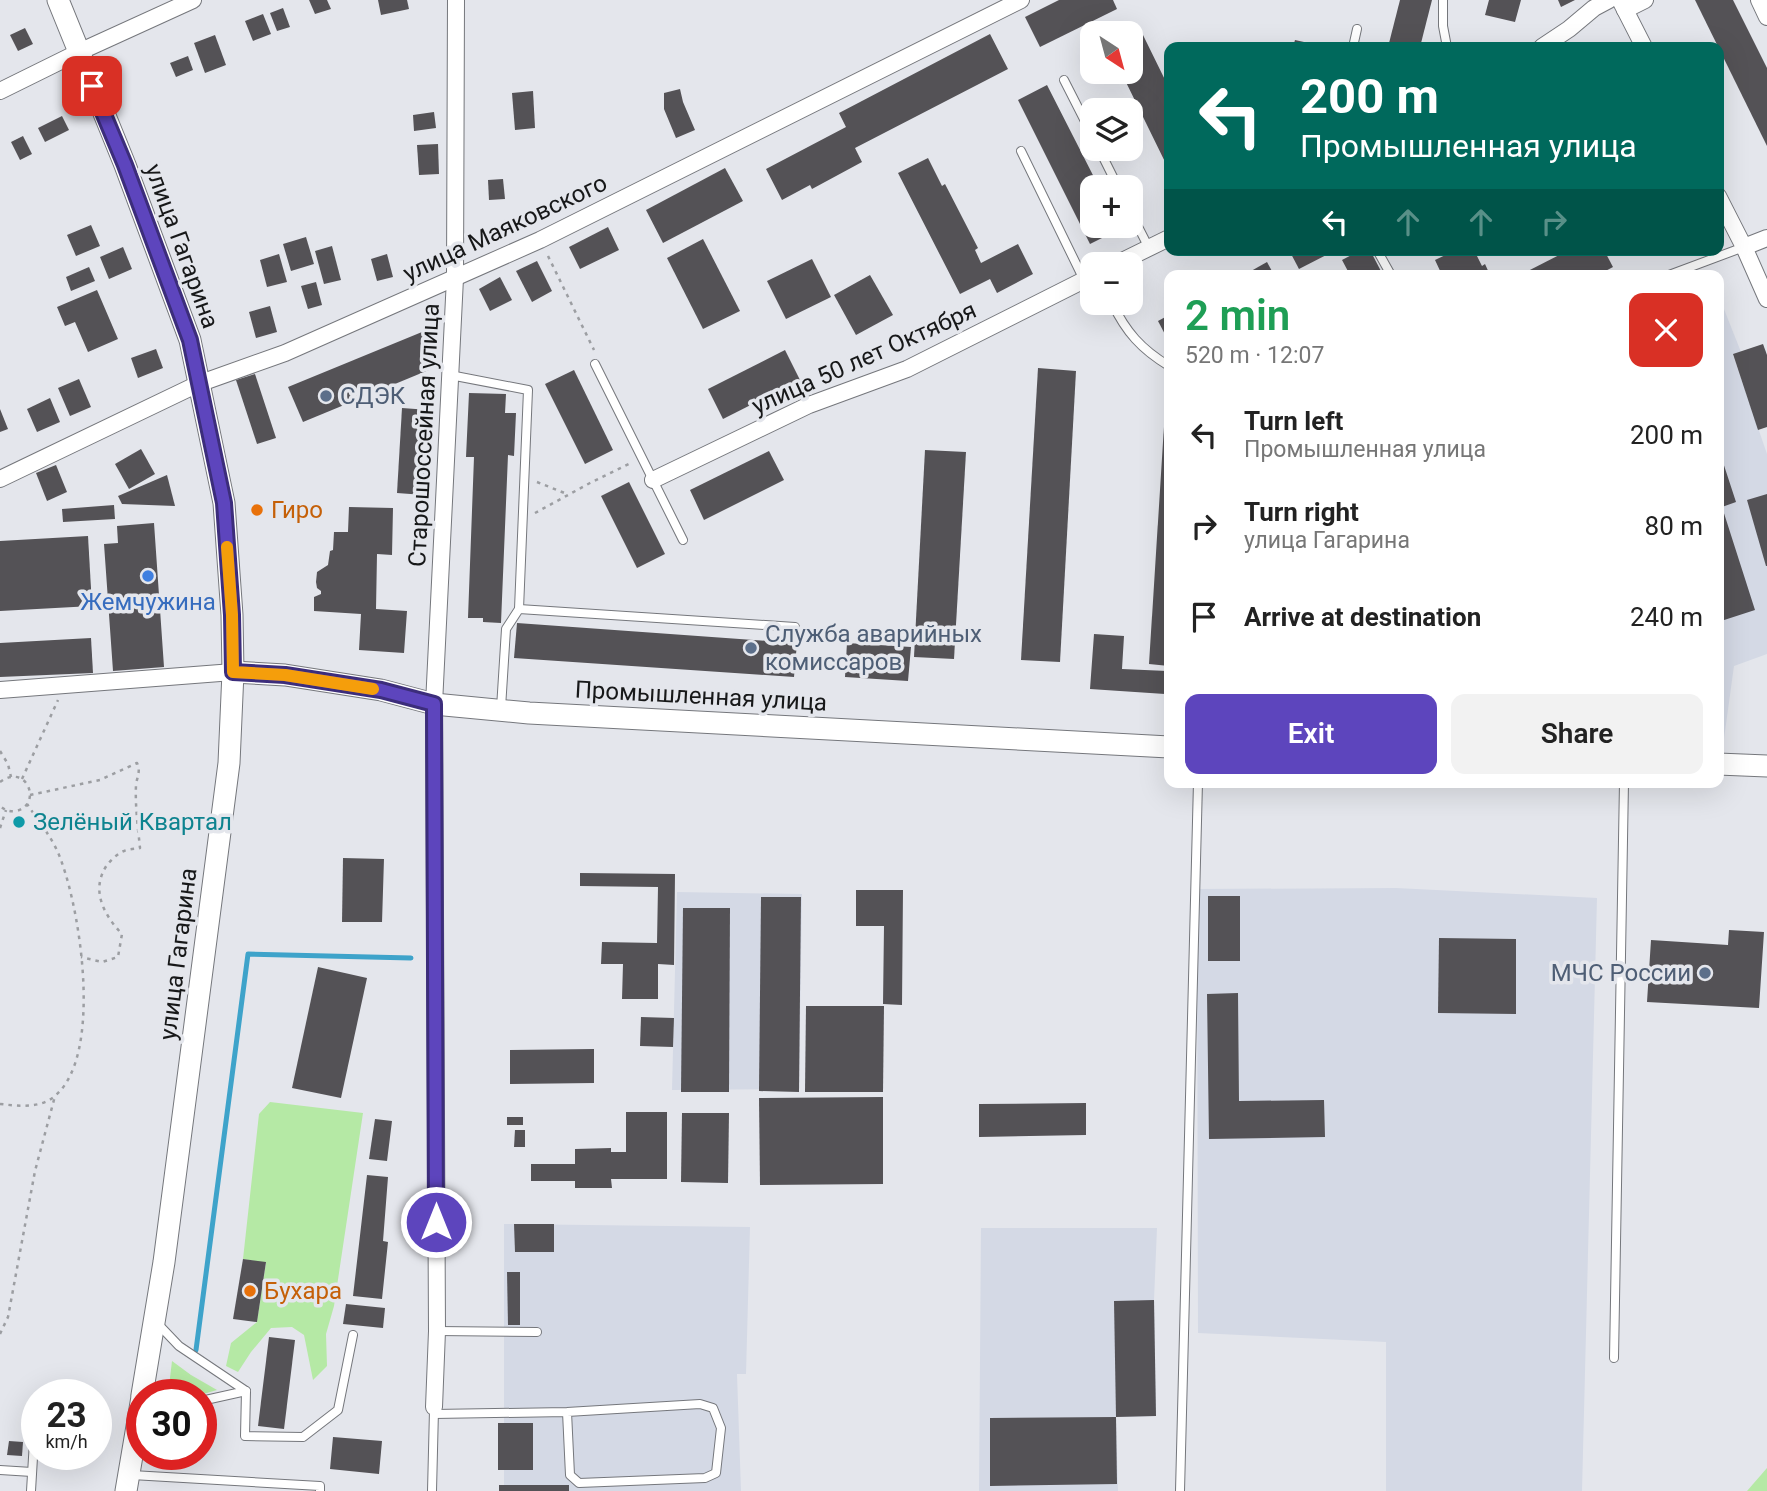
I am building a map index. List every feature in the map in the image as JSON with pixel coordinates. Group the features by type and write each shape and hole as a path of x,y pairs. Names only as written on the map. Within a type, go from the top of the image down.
{"main road":[{"name":"улица Гагарина","path":"58,0 125,165 190,340 224,503 232,615 233,672 229,763 164,1262 145,1379"},
{"name":"Промышленная улица","path":"233,672 285,675 381,690 434,704 500,710 1164,747"},
{"path":"1724,764 1767,766"}],"street":[{"path":"0,92 79,52 194,0"},
{"name":"Старошоссейная улица","path":"434,1410 437,1331 434,704 455,278 456,0"},
{"name":"улица Маяковского","path":"0,479 198,384 285,353 540,240 1021,0"},
{"path":"1550,42 1594,8 1609,0"},
{"path":"1642,42 1623,5 1645,0"},
{"path":"1759,0 1767,17"},
{"path":"1724,208 1767,299"},
{"path":"1744,247 1767,238"},
{"path":"1141,252 1164,240"},
{"name":"улица 50 лет Октября","path":"653,480 809,405 907,369 1080,282"},
{"path":"0,690 233,672"}],"lane":[{"path":"1443,0 1446,42"},
{"path":"1354,42 1357,29"},
{"path":"1064,80 1080,111"},
{"path":"1021,151 1080,263"},
{"path":"1143,236 1149,248"},
{"path":"1724,254 1744,247"},
{"path":"1682,270 1720,256"},
{"path":"1118,315 1123,326 1151,355 1164,363"},
{"path":"595,364 683,540"},
{"path":"450,375 528,390 519,609 506,629 500,710"},
{"path":"519,609 795,627"},
{"path":"1180,1491 1198,788"},
{"path":"1614,1358 1624,788"},
{"path":"154,1320 179,1346 246,1391"},
{"path":"437,1331 537,1332"},
{"path":"246,1391 245,1436 303,1437 338,1410 353,1335"},
{"path":"217,1397 246,1391"},
{"path":"432,1491 434,1410 566,1412 700,1404 713,1408 721,1428 716,1473 705,1478 579,1483 570,1475 566,1412"},
{"path":"0,1470 32,1472 31,1491"},
{"path":"127,1483 320,1486 320,1491"}],"path":[{"path":"540,240 596,354 595,364"},
{"path":"523,520 642,457"},
{"path":"525,476 568,495"},
{"path":"22,779 65,685"},
{"path":"0,751 8,764 11,777"},
{"path":"30,795 100,780 137,763 139,768 136,785 140,848 122,851 109,862 101,875 98,894 103,909 121,934 118,957 102,962 81,957"},
{"path":"0,782 11,777 22,779 28,786 30,795 27,804 17,811 6,810 0,806"},
{"path":"0,1104 21,1107 39,1104 55,1096 65,1084 74,1065 81,1040 84,1002 75,911 62,863 51,838 27,804"},
{"path":"0,818 6,810"},
{"path":"0,828 6,810"},
{"path":"0,1334 8,1317 34,1171 55,1096"}],"shaded area":[{"path":"1724,309 1741,352 1733,355 1767,454 1767,654 1734,666 1724,738"},
{"path":"1396,888 1597,898 1582,1491 1386,1491 1386,1342 1198,1333 1197,889"},
{"path":"677,892 802,894 799,1089 672,1090"},
{"path":"504,1224 750,1227 746,1374 737,1374 741,1491 504,1491"},
{"path":"981,1228 1157,1228 1154,1300 1156,1416 1116,1417 1118,1491 979,1491"}],"green space":[{"path":"270,1102 363,1113 334,1306 326,1334 327,1366 313,1380 304,1335 292,1327 271,1328 238,1372 226,1366 231,1343 257,1322 266,1263 243,1259 259,1114"},
{"path":"172,1361 198,1379 170,1379"},
{"path":"1767,1468 1767,1491 1747,1491"}],"building":[{"path":"309,0 327,0 331,9 315,14"},
{"path":"378,0 407,0 409,9 381,15"},
{"path":"1059,0 1113,0 1117,9 1093,21 1080,21 1080,27 1040,47 1025,17"},
{"path":"1400,0 1432,0 1421,42 1389,42"},
{"path":"1489,0 1521,0 1515,22 1485,15"},
{"path":"1558,0 1575,0 1561,7"},
{"path":"1695,0 1733,0 1767,68 1767,146 1724,59 1724,42 1716,42"},
{"path":"283,8 290,27 277,31 270,13"},
{"path":"263,14 271,34 253,41 245,21"},
{"path":"25,28 33,44 18,51 10,35"},
{"path":"990,34 1008,69 855,148 862,162 812,189 810,185 782,200 766,169 846,127 839,113"},
{"path":"215,35 226,65 205,73 194,43"},
{"path":"1143,35 1164,78 1164,160 1143,117 1143,98 1134,98 1127,84 1143,84"},
{"path":"188,56 193,70 176,77 170,63"},
{"path":"1047,85 1080,150 1080,161 1086,161 1093,175 1080,175 1080,224 1018,100"},
{"path":"680,89 695,130 676,138 664,109 664,93"},
{"path":"533,91 535,128 515,130 512,93"},
{"path":"434,112 436,128 414,131 413,115"},
{"path":"62,116 69,130 45,142 38,128"},
{"path":"23,136 32,154 20,160 11,142"},
{"path":"438,144 439,174 419,175 417,145"},
{"path":"928,158 942,186 945,184 978,248 975,250 981,263 1018,244 1033,274 997,293 990,279 960,294 898,173"},
{"path":"725,168 743,201 663,243 646,210"},
{"path":"503,179 505,199 489,200 488,180"},
{"path":"91,225 100,246 76,256 67,235"},
{"path":"608,227 619,250 580,269 569,247"},
{"path":"306,237 314,264 291,271 283,244"},
{"path":"1087,238 1102,238 1090,244"},
{"path":"703,239 740,311 703,329 667,258"},
{"path":"332,246 341,280 324,284 315,251"},
{"path":"123,247 132,269 109,279 100,257"},
{"path":"279,254 287,282 267,287 260,260"},
{"path":"387,254 393,277 377,281 371,259"},
{"path":"1292,256 1324,256 1299,269"},
{"path":"1350,256 1373,256 1380,270 1347,270 1342,260"},
{"path":"1443,256 1477,256 1482,266 1485,264 1488,270 1440,270 1435,260"},
{"path":"1557,256 1607,256 1613,267 1607,270 1530,270"},
{"path":"812,259 831,297 786,319 767,281"},
{"path":"537,261 552,291 532,302 516,271"},
{"path":"1267,262 1271,270 1253,270"},
{"path":"89,267 95,281 71,291 66,277"},
{"path":"870,275 893,315 856,335 834,295"},
{"path":"500,277 512,300 490,311 479,289"},
{"path":"316,282 322,305 308,309 301,286"},
{"path":"97,290 118,339 88,352 75,322 65,326 57,307"},
{"path":"270,306 277,332 256,338 249,312"},
{"path":"1164,318 1164,332 1158,321"},
{"path":"422,332 436,367 303,422 288,387"},
{"path":"1763,344 1767,355 1767,427 1758,430 1733,354"},
{"path":"156,349 163,368 138,378 131,358"},
{"path":"785,350 800,380 723,419 708,389"},
{"path":"1038,368 1076,371 1060,662 1021,660"},
{"path":"574,370 613,450 585,464 545,384"},
{"path":"255,374 276,438 257,444 236,380"},
{"path":"79,379 91,407 70,416 58,388"},
{"path":"469,393 506,394 505,413 516,413 514,456 508,455 501,623 483,622 483,618 468,618 474,457 466,457"},
{"path":"50,398 60,422 37,432 27,409"},
{"path":"402,408 429,410 424,495 397,493"},
{"path":"0,409 8,429 0,432"},
{"path":"1164,427 1164,666 1149,664"},
{"path":"141,449 155,474 129,489 115,464"},
{"path":"925,450 966,452 954,659 914,657"},
{"path":"769,451 784,480 704,520 690,490"},
{"path":"56,465 67,492 47,501 36,473"},
{"path":"1724,465 1736,502 1724,506"},
{"path":"167,475 175,506 122,504 118,496"},
{"path":"629,482 665,554 637,568 601,496"},
{"path":"1767,494 1767,566 1766,566 1747,500"},
{"path":"114,505 115,519 63,522 62,509"},
{"path":"349,507 393,508 392,555 377,554 376,609 407,611 404,653 359,650 361,614 314,611 314,597 321,594 317,588 317,572 328,565 330,551 333,550 334,532 348,532"},
{"path":"1724,513 1755,610 1724,620"},
{"path":"154,523 164,667 113,671 104,544 118,543 117,526"},
{"path":"88,536 92,606 0,611 0,541"},
{"path":"517,623 797,643 794,677 514,658"},
{"path":"1094,634 1124,636 1122,669 1164,671 1164,694 1090,689"},
{"path":"91,638 93,673 0,677 0,643"},
{"path":"847,643 911,647 908,681 845,677"},
{"path":"343,858 384,859 382,922 342,922"},
{"path":"580,873 675,874 674,965 658,964 658,999 622,999 623,964 601,964 602,942 657,943 658,887 580,886"},
{"path":"856,890 903,890 902,1005 883,1004 884,926 856,926"},
{"path":"1208,896 1240,896 1240,961 1208,961"},
{"path":"761,897 801,897 799,1092 759,1091"},
{"path":"683,908 730,908 729,1092 681,1092"},
{"name":"МЧС России","path":"1729,930 1764,932 1759,1008 1647,1002 1651,940 1728,945"},
{"path":"1439,938 1516,939 1516,1014 1438,1013"},
{"path":"318,967 367,978 341,1098 292,1088"},
{"path":"1238,993 1239,1101 1324,1100 1325,1137 1209,1139 1207,994"},
{"path":"806,1006 884,1006 883,1092 805,1092"},
{"path":"641,1017 674,1018 673,1047 640,1046"},
{"path":"594,1049 594,1083 510,1084 510,1050"},
{"path":"883,1097 883,1184 760,1185 759,1098"},
{"path":"1086,1103 1086,1135 979,1137 979,1104"},
{"path":"626,1112 667,1112 667,1179 611,1179 612,1188 575,1188 575,1181 531,1181 531,1164 575,1164 575,1149 611,1148 611,1152 626,1152"},
{"path":"682,1113 729,1113 728,1183 681,1182"},
{"path":"507,1117 523,1117 523,1125 507,1125"},
{"path":"375,1119 392,1121 387,1161 369,1159"},
{"path":"515,1130 525,1130 525,1147 514,1147"},
{"path":"367,1175 388,1177 383,1241 388,1242 382,1299 353,1296"},
{"path":"514,1224 554,1224 554,1252 515,1252"},
{"name":"Бухара","path":"243,1259 266,1262 257,1322 233,1319"},
{"path":"507,1272 520,1272 520,1325 508,1325"},
{"path":"1154,1300 1156,1416 1116,1417 1114,1301"},
{"path":"346,1304 385,1308 383,1328 343,1324"},
{"path":"269,1337 295,1340 284,1429 258,1426"},
{"path":"1116,1417 1117,1484 990,1486 990,1418"},
{"path":"498,1423 533,1423 533,1470 498,1470"},
{"path":"333,1437 382,1441 379,1474 330,1469"},
{"path":"9,1441 21,1442 21,1456 7,1455"},
{"path":"499,1485 569,1485 569,1491 499,1491"}],"waterway":[{"path":"196,1350 248,954 411,958"}],"slow traffic":[{"path":"227,547 233,672 285,675 373,689"}],"place":[{"name":"СДЭК","path":"326,396"},
{"name":"Гиро","path":"257,510"},
{"name":"Жемчужина","path":"148,576"},
{"name":"Служба аварийных комиссаров","path":"751,648"},
{"name":"Зелёный Квартал","path":"19,822"},
{"name":"МЧС России","path":"1705,973"},
{"name":"Бухара","path":"250,1291"}],"route":[{"path":"92,86 125,165 190,340 224,503 233,672 285,675 381,690 434,704 436,1222"}]}
